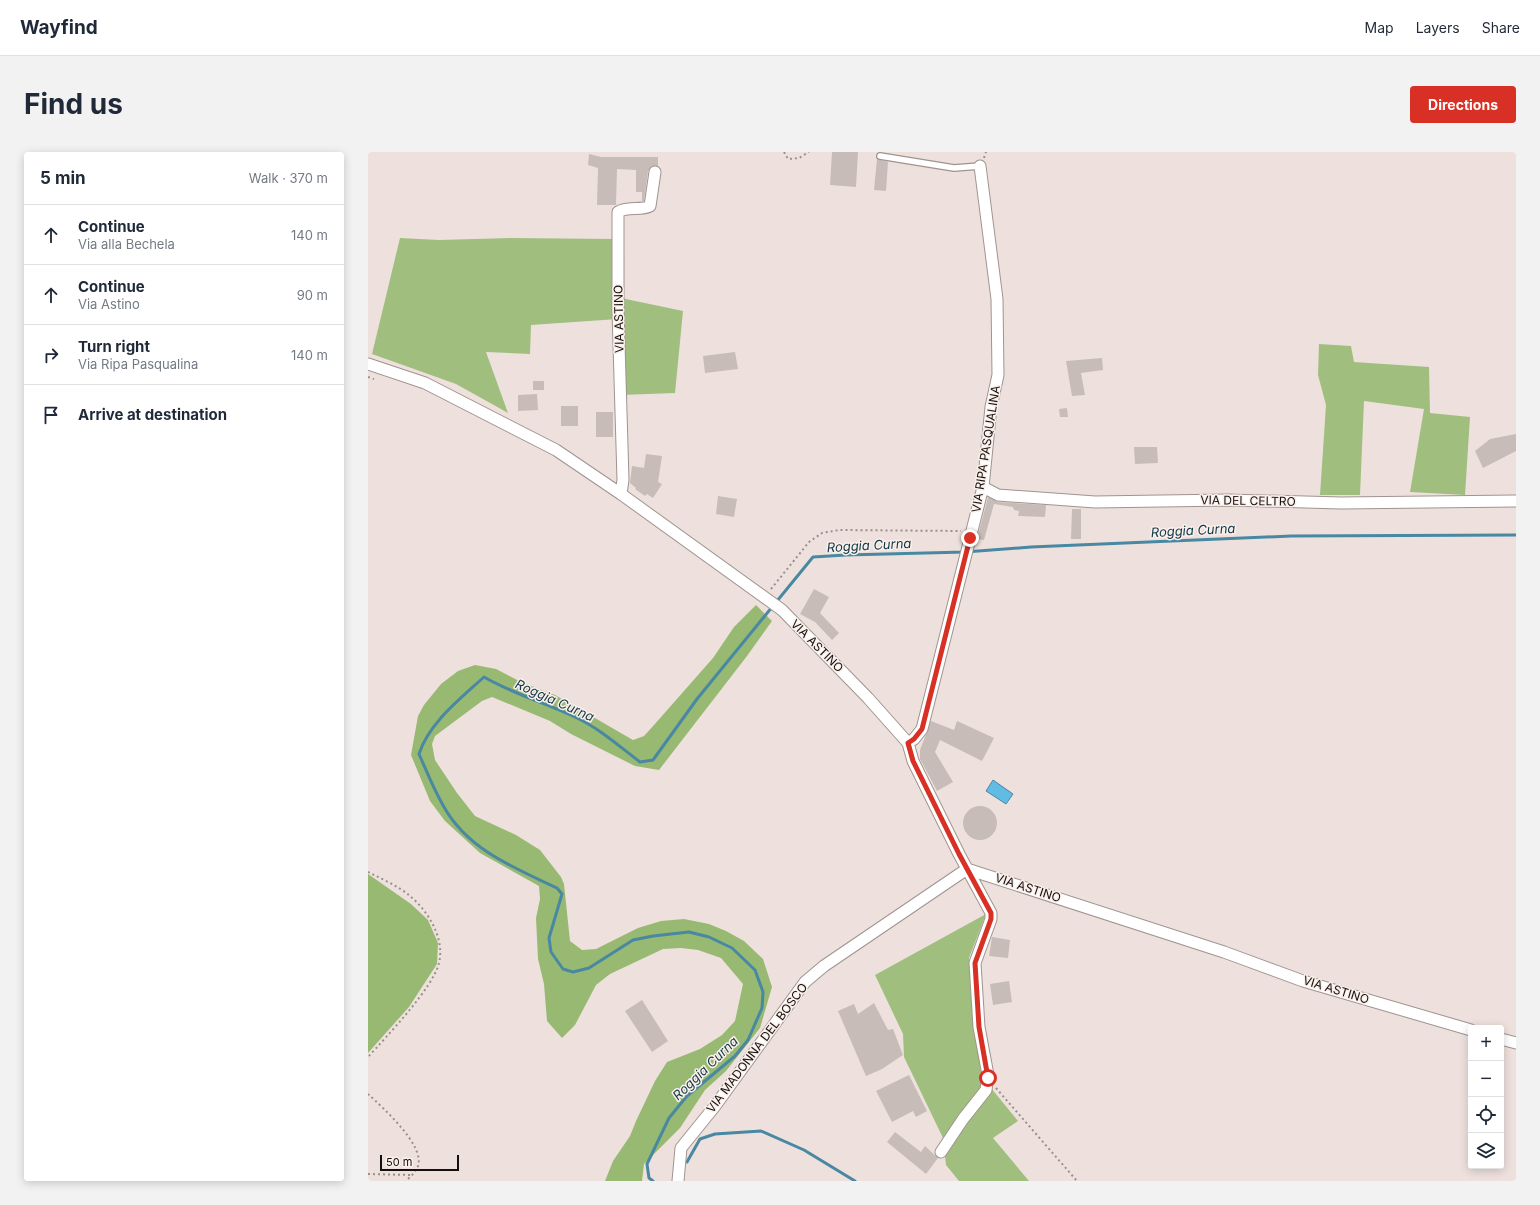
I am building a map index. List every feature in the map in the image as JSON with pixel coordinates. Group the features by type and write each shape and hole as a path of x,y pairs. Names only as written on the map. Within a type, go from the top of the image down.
{"street":[{"name":"VIA RIPA PASQUALINA","path":"908,743 914,739 922,729 983,487 991,407 998,375 999,358 997,299 980,166"},
{"name":"VIA ASTINO","path":"621,494 623,480 618,310 618,212 627,209 646,208 650,206 656,172"},
{"name":"VIA ASTINO","path":"368,364 425,383 556,450 621,494 782,610 868,698 908,743 913,761 967,869 1224,952 1304,981 1468,1029"},
{"name":"VIA DEL CELTRO","path":"983,487 998,495 1094,502 1228,500 1341,503 1516,501"},
{"path":"941,1152 963,1119 986,1090 988,1078 979,1027 975,963 991,919 991,913 967,869"},
{"name":"VIA MADONNA DEL BOSCO","path":"678,1181 681,1148 715,1106 805,982 824,966 967,869"},
{"path":"1504,1040 1516,1043"}],"lane":[{"path":"880,156 954,168 980,166"}],"path":[{"path":"784,152 788,159 799,158 809,152"},
{"path":"368,376 375,379"},
{"path":"759,593 767,594 809,542 822,533 839,530 971,534"},
{"path":"368,872 409,895 429,916 435,929 440,952 440,962 435,974 414,1003 368,1056"},
{"path":"988,1078 1077,1181"},
{"path":"368,1094 405,1132 415,1147 419,1159 418,1167 406,1181"},
{"path":"368,1174 412,1175"}],"green space":[{"path":"400,238 439,240 511,238 616,239 621,298 683,311 675,393 621,395 618,319 531,325 530,354 486,352 508,413 456,384 372,354"},
{"path":"1319,344 1351,346 1354,362 1429,367 1430,413 1470,417 1465,495 1410,492 1424,409 1364,401 1360,495 1320,495 1326,405 1318,375"},
{"path":"756,605 772,621 747,656 659,770 635,766 571,734 550,721 492,697 482,701 435,736 432,744 435,760 457,793 475,816 516,835 540,850 561,877 564,884 570,941 582,950 596,949 638,928 661,921 684,919 709,924 726,931 744,941 763,959 772,987 760,1028 726,1071 705,1090 680,1128 644,1164 642,1181 605,1181 613,1161 630,1136 655,1081 667,1062 700,1049 722,1035 735,1021 743,984 721,958 698,950 681,948 663,949 610,974 596,985 575,1025 562,1038 547,1021 544,984 538,959 536,918 540,899 539,886 480,853 445,821 430,801 411,755 418,716 424,705 441,684 458,671 475,665 496,669 521,682 555,695 633,740 644,736 713,658 734,627"},
{"path":"368,874 411,904 428,920 438,943 437,964 409,1007 368,1053"},
{"path":"986,914 969,958 974,1022 982,1077 1018,1121 993,1138 1029,1181 959,1181 946,1165 943,1138 904,1057 903,1034 875,975"}],"water":[{"path":"993,780 1013,794 1006,804 986,791"}],"building":[{"path":"832,152 858,152 856,187 830,185"},
{"path":"589,154 601,157 658,157 658,166 652,166 648,171 644,201 642,201 642,192 636,192 636,170 617,169 616,205 597,205 598,168 588,165"},
{"path":"877,159 888,162 886,191 874,190"},
{"path":"735,352 738,369 705,373 703,356"},
{"path":"1102,358 1103,370 1081,373 1085,395 1072,396 1066,361"},
{"path":"533,381 544,381 544,390 533,390"},
{"path":"537,394 538,410 518,411 518,395"},
{"path":"561,406 578,406 578,426 561,426"},
{"path":"1067,408 1068,417 1060,417 1059,409"},
{"path":"596,412 613,412 613,437 596,437"},
{"path":"1516,434 1516,451 1483,468 1475,451 1490,439"},
{"path":"1134,447 1157,447 1158,463 1135,464"},
{"path":"646,454 662,456 658,482 662,484 653,498 647,494 645,496 635,489 636,488 630,483 632,466 644,468"},
{"path":"718,496 737,499 734,517 716,514"},
{"path":"988,497 998,502 1046,505 1045,517 1018,516 1019,511 1014,510 1013,507 994,504 984,540 977,539"},
{"path":"1072,509 1081,509 1081,539 1071,539"},
{"path":"814,589 829,597 820,613 839,633 832,640 815,622 800,614"},
{"path":"931,721 954,730 957,721 994,738 982,761 940,740 935,752 953,782 937,791 920,759 920,750"},
{"path":"977,806 983,806 992,811 996,817 996,829 992,835 983,840 977,840 968,835 963,826 963,820 968,811"},
{"path":"992,937 1010,940 1008,958 989,956"},
{"path":"1009,981 1012,1002 993,1005 990,984"},
{"path":"642,1000 668,1041 652,1052 625,1011"},
{"path":"874,1003 888,1030 893,1029 903,1055 882,1069 866,1076 838,1011 854,1004 858,1014"},
{"path":"909,1075 927,1111 916,1117 913,1111 892,1122 876,1091"},
{"path":"895,1132 921,1152 925,1146 938,1158 926,1174 887,1142"}],"waterway":[{"name":"Roggia Curna","path":"653,1181 649,1178 647,1164 669,1118 687,1096 735,1056 748,1040 762,1008 763,992 755,970 732,948 709,937 689,932 633,940 589,968 573,972 563,969 551,952 549,938 562,894 557,888 509,865 494,856 466,835 454,822 444,807 419,754 430,732 446,712 484,677 585,722 594,727 640,762 653,760 697,699 813,557 965,552 1031,547 1291,536 1516,535"},
{"name":"Roggia Curna","path":"687,1162 700,1139 715,1134 761,1131 804,1150 855,1181"}],"route":[{"path":"970,538 922,729 914,739 908,743 913,761 959,854 974,879 991,913 991,919 975,963 979,1027 988,1078"}]}
